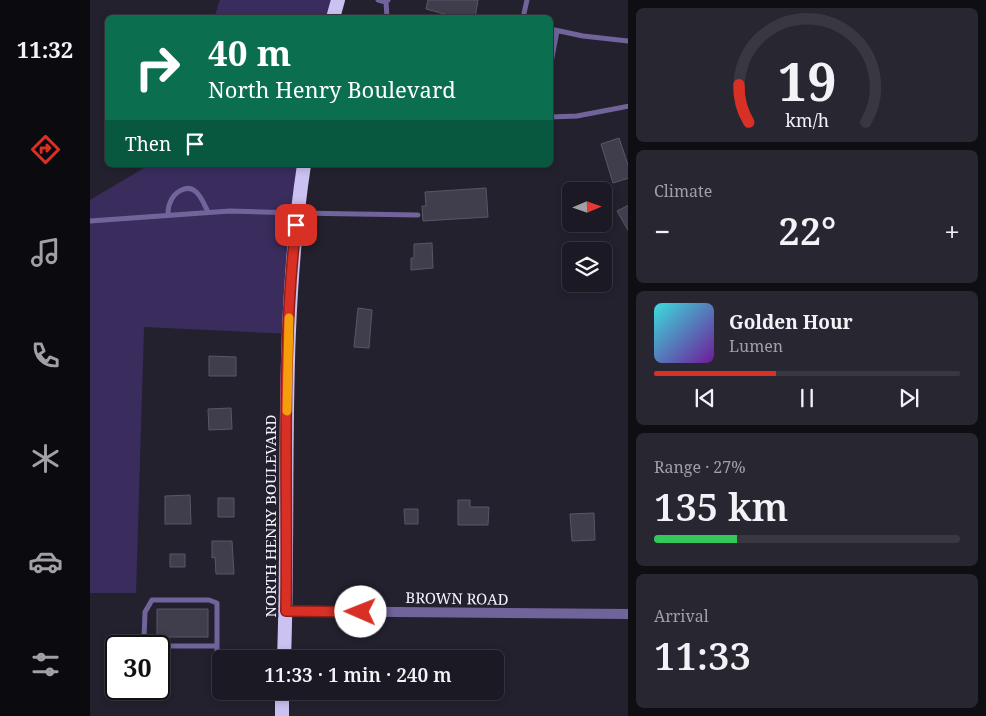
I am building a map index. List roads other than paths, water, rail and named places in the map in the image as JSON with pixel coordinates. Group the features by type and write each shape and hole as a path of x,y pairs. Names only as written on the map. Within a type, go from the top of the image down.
{"highway":[{"path":"334,15 338,0"},
{"name":"NORTH HENRY BOULEVARD","path":"284,650 287,370 291,277 304,167"},
{"path":"282,700 282,716"}],"street":[{"name":"BROWN ROAD","path":"286,611 628,614"}],"lane":[{"path":"378,0 387,1 387,15"},
{"path":"524,15 527,0"},
{"path":"553,30 628,41"},
{"path":"553,52 557,31"},
{"path":"553,117 576,116 628,106"},
{"path":"168,215 170,202 173,198 180,191 188,189 195,191 199,195 208,212"},
{"path":"90,221 230,211 418,215"},
{"path":"217,646 154,646 144,638 145,612 152,600 209,600 216,604 217,646 217,650"}]}
